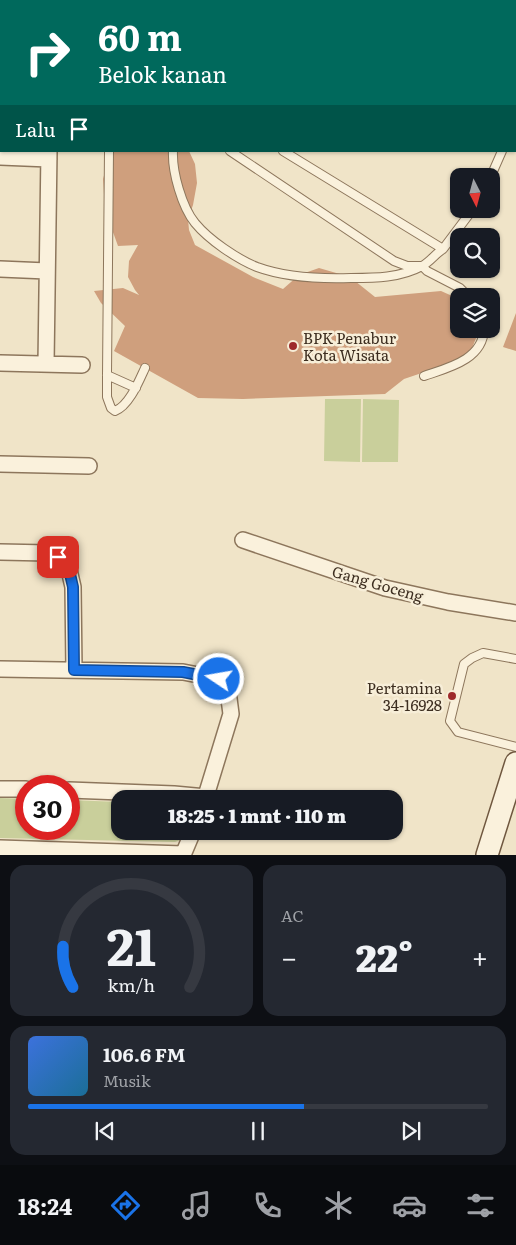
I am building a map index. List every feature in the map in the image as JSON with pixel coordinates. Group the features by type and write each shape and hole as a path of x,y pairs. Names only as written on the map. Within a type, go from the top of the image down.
{"main road":[{"path":"487,855 516,763"}],"street":[{"path":"0,157 49,155 46,364"},
{"path":"0,269 47,271"},
{"path":"0,363 82,365"},
{"path":"0,464 89,466"},
{"name":"Gang Goceng","path":"243,540 385,588 448,602 516,613"},
{"path":"0,552 48,553 67,561 73,587 74,670"},
{"path":"0,669 183,672 219,679 228,691 231,714 207,790"},
{"path":"0,789 15,789"},
{"path":"80,790 111,792"},
{"path":"0,848 183,855 189,840"}],"lane":[{"path":"109,152 106,375 108,404 111,408 116,411 121,409 136,388 145,368"},
{"path":"173,152 181,196 195,223 223,248 256,267 283,274 324,279 393,276 422,266 443,249 466,218"},
{"path":"231,152 394,261 407,266 422,266 427,271 460,288"},
{"path":"285,152 443,249"},
{"path":"495,168 502,152"},
{"path":"424,376 460,363 474,353 482,338"},
{"path":"106,375 136,388"},
{"path":"516,659 483,653 464,664 450,721 458,732 516,747"}],"green space":[{"path":"325,399 361,399 360,462 324,461"},
{"path":"363,399 399,400 398,462 362,462"},
{"path":"0,798 15,799 15,838 0,838"},
{"path":"80,800 111,802 111,840 180,840 175,842 80,840"}],"building":[{"path":"111,152 189,152 195,164 197,183 188,219 189,230 195,245 253,277 283,289 299,275 319,268 350,277 375,297 441,291 450,295 450,338 476,338 472,348 463,359 404,379 385,394 243,399 198,398 114,351 125,326 101,303 94,291 123,288 139,295 128,277 129,261 138,245 118,246 105,210 103,179"},
{"path":"516,313 516,351 503,347"}],"place":[{"name":"BPK Penabur Kota Wisata","path":"293,346"},
{"name":"Pertamina 34-16928","path":"452,696"}],"route":[{"path":"58,557 67,561 73,587 74,670 183,672 219,679"}]}
